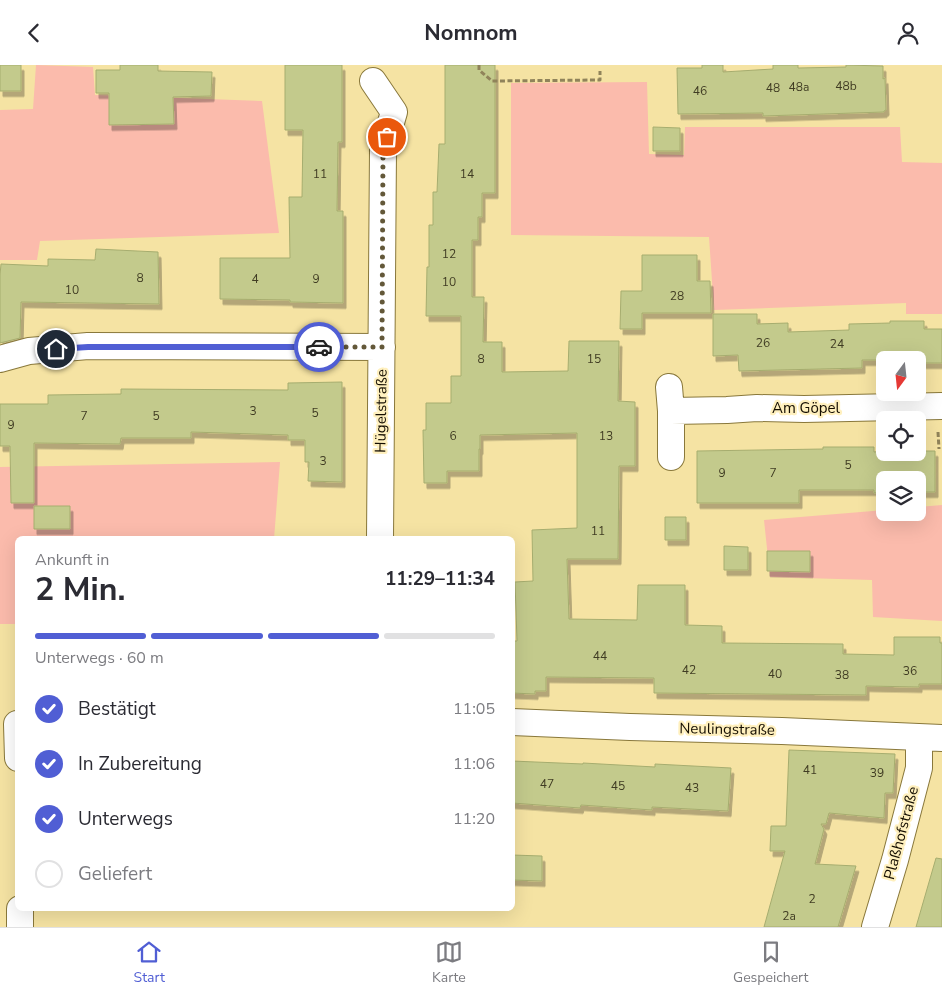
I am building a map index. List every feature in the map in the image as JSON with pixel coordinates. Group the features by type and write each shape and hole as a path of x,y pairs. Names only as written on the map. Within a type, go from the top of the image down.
{"street":[{"name":"Hügelstraße","path":"373,81 394,112 383,150 380,536"},
{"path":"0,359 29,351 88,347 382,347"},
{"name":"Am Göpel","path":"671,457 670,399 727,410 942,406"},
{"name":"Neulingstraße","path":"515,722 931,737"},
{"path":"0,724 15,723"},
{"name":"Plaßhofstraße","path":"875,927 895,860 918,768 931,737"},
{"path":"20,911 20,927"}],"path":[{"path":"479,65 479,70 492,81 600,81 600,71"}],"shaded area":[{"path":"36,65 93,67 95,95 262,101 279,233 40,241 37,260 0,260 0,110 33,109"},
{"path":"647,82 649,154 684,155 685,127 900,127 902,162 942,163 942,314 906,314 906,303 714,310 709,237 511,235 511,83"},
{"path":"280,462 274,536 15,536 15,624 0,624 0,467"},
{"path":"942,505 942,621 873,617 872,580 770,577 764,520 876,511 876,521 926,521 926,506"}],"building":[{"path":"0,65 21,65 21,91 0,91"},
{"path":"120,65 158,65 158,71 212,72 211,96 173,97 174,124 109,125 109,93 96,93 96,70 120,70"},
{"path":"285,65 342,65 342,142 338,142 337,211 343,211 343,303 220,299 220,258 290,258 289,197 302,197 303,130 285,130"},
{"path":"445,65 495,65 495,193 482,193 482,217 478,217 478,240 472,240 472,297 484,297 483,342 502,342 502,372 568,371 569,341 619,341 618,401 635,402 635,466 619,466 618,559 567,559 569,619 637,620 638,585 685,585 685,625 722,626 722,643 843,644 843,654 894,655 894,637 940,637 940,643 942,643 942,684 919,684 919,687 866,686 866,695 654,693 654,678 546,677 546,691 535,691 535,694 515,693 515,641 517,641 515,582 533,581 532,530 577,528 577,433 480,435 479,471 447,471 447,483 424,483 423,430 426,430 426,403 451,403 451,376 461,376 461,316 426,316 429,225 433,225 433,192 437,192 439,144 445,144"},
{"path":"702,65 723,65 723,72 773,69 773,65 798,65 798,68 846,67 846,65 883,66 886,110 884,112 763,116 763,113 678,114 677,68 702,68"},
{"path":"653,127 680,128 680,151 653,151"},
{"path":"96,249 158,252 159,304 21,302 20,338 0,343 1,264 48,266 48,259 95,260"},
{"path":"642,255 697,255 697,281 710,281 711,313 642,313 642,329 620,329 621,291 642,291"},
{"path":"713,314 757,314 757,324 788,323 788,332 849,330 849,324 890,323 890,321 924,321 924,329 942,329 942,363 926,363 926,351 876,351 876,360 862,360 862,368 739,371 738,355 713,356"},
{"path":"342,382 342,482 308,481 309,462 305,462 305,440 288,440 288,435 191,432 191,438 121,438 120,444 34,443 34,503 11,503 10,446 0,446 0,404 48,404 48,395 121,394 121,389 288,390 288,383"},
{"path":"823,447 874,447 876,461 926,461 926,451 935,451 935,492 926,492 926,471 876,471 876,493 874,493 874,490 799,490 799,503 697,503 697,451 823,449"},
{"path":"34,506 70,506 70,529 34,529"},
{"path":"665,517 686,517 686,540 665,540"},
{"path":"724,546 748,547 748,570 724,570"},
{"path":"767,551 810,551 810,572 767,571"},
{"path":"789,750 895,754 893,793 885,793 884,818 829,813 826,824 821,824 824,829 815,864 856,866 838,927 764,927 785,851 770,851 771,826 786,826"},
{"path":"515,761 655,767 655,764 731,768 728,811 652,807 652,810 581,805 580,808 515,803"},
{"path":"515,855 542,856 542,881 515,880"},
{"path":"936,858 942,859 942,927 916,927"}],"way so far":[{"path":"319,347 382,347 383,150 387,137"}],"route":[{"path":"56,349 88,347 319,347"}]}
